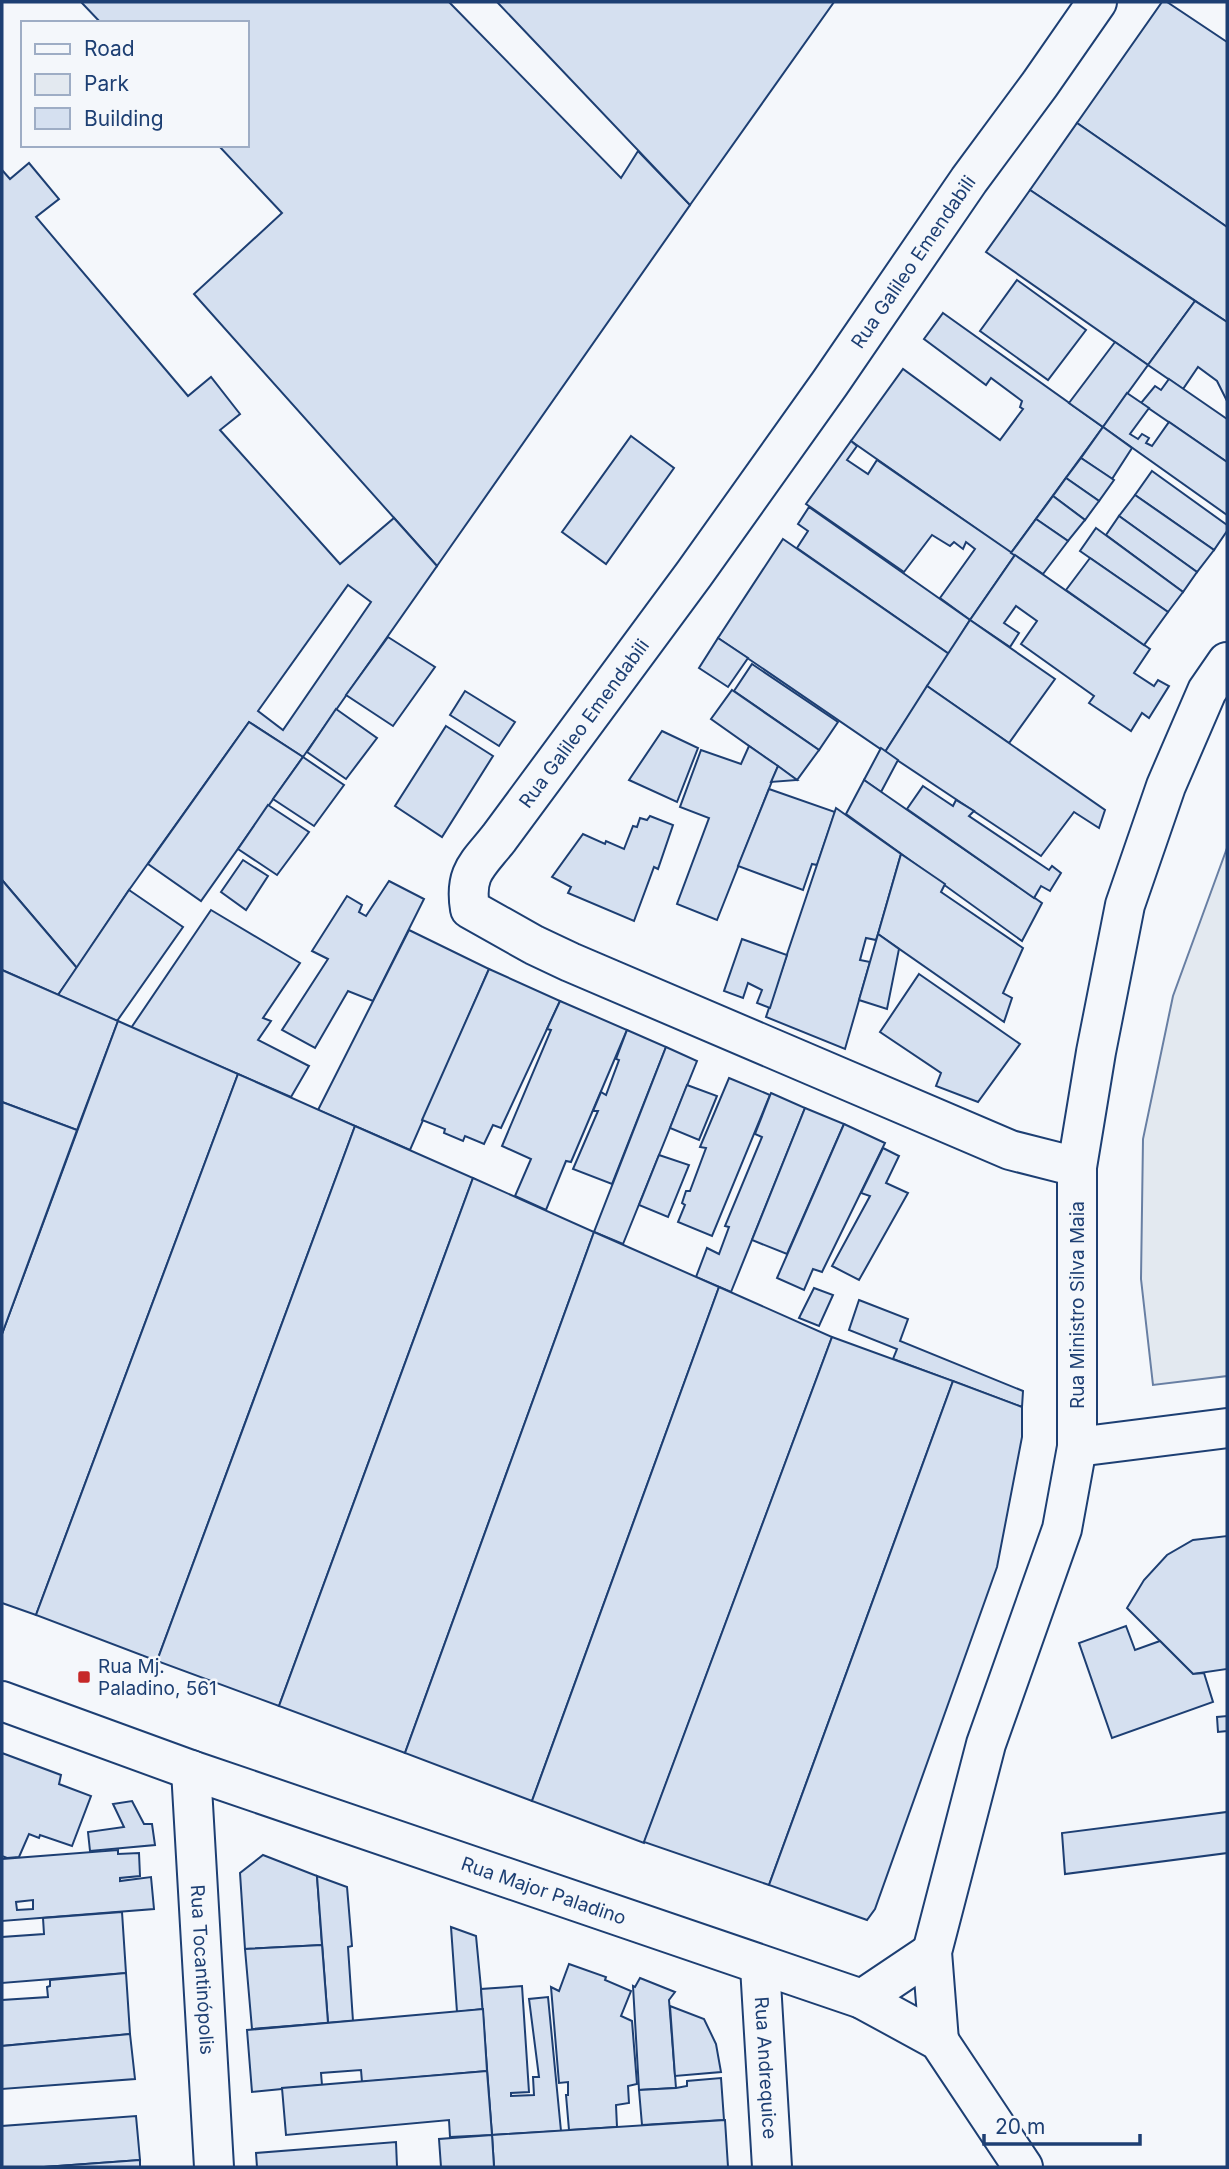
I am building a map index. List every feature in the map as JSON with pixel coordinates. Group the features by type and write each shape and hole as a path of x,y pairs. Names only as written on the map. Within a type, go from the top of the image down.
{"street":[{"name":"Rua Galileo Emendabili","path":"1077,1167 1010,1150 570,962 470,909 467,891 471,874 702,563 969,180 1097,2"},
{"name":"Rua Ministro Silva Maia","path":"939,2041 932,1952 986,1744 1062,1529 1077,1447 1077,1167 1125,905 1166,786 1207,691 1227,662"},
{"path":"1077,1447 1227,1427"},
{"name":"Rua Major Paladino","path":"2,1700 191,1770 862,1999 939,2041 1023,2167"},
{"name":"Rua Tocantinópolis","path":"191,1770 214,2167"},
{"path":"862,1999 932,1952"},
{"name":"Rua Andrequice","path":"760,1966 772,2167"}],"green space":[{"path":"1227,848 1227,1376 1153,1385 1141,1279 1143,1139 1173,996"}],"building":[{"path":"81,2 449,2 621,178 638,151 690,205 437,566 194,294 282,213 220,147 248,147 248,21 99,21"},
{"path":"497,2 834,2 690,205"},
{"path":"1162,2 1167,2 1227,42 1227,227 1077,123"},
{"path":"1077,123 1227,227 1227,322 1030,190"},
{"path":"29,163 59,199 36,217 188,396 211,377 240,414 220,430 340,564 394,518 437,566 303,757 249,722 77,968 2,880 2,170 10,179","holes":["348,585 371,602 283,730 258,711"]},
{"path":"1030,190 1195,301 1148,365 986,252"},
{"path":"1017,280 1086,330 1048,380 980,331"},
{"path":"1195,301 1227,322 1227,401 1217,381 1198,367 1183,389 1148,365"},
{"path":"943,313 1103,427 1011,553 851,441 903,369 1000,440 1023,409 1020,407 1022,401 991,378 986,385 924,339"},
{"path":"1115,342 1148,365 1103,427 1069,403"},
{"path":"1169,379 1227,419 1227,462 1141,403 1155,386 1161,390"},
{"path":"1127,393 1149,408 1130,434 1138,439 1142,434 1149,438 1146,443 1152,446 1169,422 1227,462 1227,515 1103,427"},
{"path":"1103,427 1132,448 1112,479 1081,458"},
{"path":"631,436 674,468 606,564 562,532"},
{"path":"851,441 857,446 847,460 868,474 877,460 1015,555 970,620 940,598 975,549 966,542 963,549 954,542 950,546 932,535 904,572 806,504"},
{"path":"1081,458 1114,480 1099,501 1066,478"},
{"path":"1152,471 1227,525 1227,531 1214,550 1135,495"},
{"path":"1066,478 1099,501 1085,520 1053,496"},
{"path":"1135,495 1214,550 1197,572 1119,516"},
{"path":"1053,496 1085,520 1068,541 1036,519"},
{"path":"809,507 970,620 949,654 797,548 808,531 798,524"},
{"path":"1119,516 1197,572 1183,592 1106,535"},
{"path":"1036,519 1068,541 1043,574 1011,553"},
{"path":"1096,528 1183,592 1168,612 1080,551"},
{"path":"783,539 949,654 885,752 718,638"},
{"path":"1015,555 1150,649 1134,673 1154,686 1158,680 1169,686 1149,718 1142,713 1131,731 1089,703 1094,696 1021,644 1037,621 1016,606 1004,623 1019,633 1010,647 970,620"},
{"path":"1090,558 1168,612 1144,645 1066,590"},
{"path":"970,620 1055,679 1009,743 927,686"},
{"path":"388,637 435,667 393,726 346,695"},
{"path":"718,638 748,658 728,687 699,668"},
{"path":"752,664 838,722 819,750 734,691"},
{"path":"927,686 1105,810 1099,828 1074,812 1041,856 885,752"},
{"path":"732,690 819,750 797,780 711,719"},
{"path":"465,691 515,722 499,746 450,715"},
{"path":"336,709 377,738 346,779 307,752"},
{"path":"249,722 303,757 201,901 148,864"},
{"path":"446,726 493,756 442,837 395,806"},
{"path":"662,731 698,748 677,802 629,780"},
{"path":"749,746 778,766 717,920 677,904 709,818 680,807 701,750 741,764"},
{"path":"881,748 898,760 881,792 864,780"},
{"path":"303,757 344,785 314,826 273,799"},
{"path":"778,766 797,780 771,782"},
{"path":"864,780 1042,903 1022,941 846,814"},
{"path":"923,786 953,806 956,800 974,811 969,816 1049,870 1052,866 1061,873 1050,891 1041,886 1034,898 907,809"},
{"path":"769,789 835,812 817,865 812,864 803,890 738,866"},
{"path":"268,805 309,832 277,875 238,849"},
{"path":"836,808 901,854 876,940 866,938 860,960 870,962 845,1049 766,1017"},
{"path":"650,816 673,825 658,869 654,867 634,921 568,893 571,887 552,877 583,834 624,849 633,826 637,827 640,818 647,820"},
{"path":"901,854 945,884 941,892 1023,948 1003,993 1012,998 1004,1022 878,934"},
{"path":"243,860 268,876 246,910 221,892"},
{"path":"2,880 77,968 58,995 2,970"},
{"path":"389,881 424,899 373,1001 348,991 315,1048 282,1030 328,959 312,951 347,896 362,905 359,912 366,916"},
{"path":"129,890 183,927 117,1021 58,995"},
{"path":"211,910 300,963 263,1018 271,1021 258,1040 309,1066 291,1097 131,1028"},
{"path":"409,930 489,969 410,1150 318,1110"},
{"path":"878,934 899,949 887,1009 859,1000"},
{"path":"742,939 787,955 770,1008 757,1003 762,990 748,983 743,998 724,991"},
{"path":"489,969 560,1001 501,1128 493,1125 484,1144 465,1136 463,1141 444,1133 445,1129 422,1120"},
{"path":"2,970 118,1021 77,1130 2,1102"},
{"path":"919,974 1020,1044 978,1102 936,1086 941,1073 880,1032"},
{"path":"560,1001 627,1030 571,1162 566,1161 546,1210 515,1196 531,1159 502,1146 551,1030 547,1029"},
{"path":"118,1021 238,1074 36,1615 2,1603 2,1334"},
{"path":"627,1030 666,1047 612,1184 573,1169 598,1111 593,1111 601,1092 606,1095"},
{"path":"666,1047 697,1061 623,1244 594,1232"},
{"path":"238,1074 355,1126 157,1661 36,1615"},
{"path":"729,1078 770,1095 712,1236 678,1222 685,1205 682,1203 686,1191 690,1191 706,1148 700,1147"},
{"path":"687,1085 717,1096 699,1140 670,1128"},
{"path":"771,1093 805,1108 731,1292 696,1277 707,1248 719,1254 729,1227 725,1226 762,1137 755,1134"},
{"path":"2,1102 77,1130 2,1334"},
{"path":"805,1108 844,1124 787,1254 752,1240"},
{"path":"844,1124 885,1143 822,1272 813,1269 804,1290 777,1278"},
{"path":"355,1126 473,1178 279,1706 157,1661"},
{"path":"883,1148 899,1156 886,1183 908,1193 859,1280 832,1266 870,1196 861,1193"},
{"path":"659,1155 689,1165 668,1217 639,1205"},
{"path":"473,1178 594,1232 405,1753 279,1706"},
{"path":"594,1232 719,1287 532,1801 405,1753"},
{"path":"719,1287 832,1337 644,1843 532,1801"},
{"path":"814,1288 833,1295 819,1326 799,1318"},
{"path":"859,1300 908,1319 900,1341 1023,1391 1022,1407 893,1359 897,1349 849,1330"},
{"path":"832,1337 953,1381 769,1885 644,1842"},
{"path":"953,1381 1022,1407 1022,1437 997,1567 875,1909 867,1920 769,1885"},
{"path":"1227,1536 1227,1669 1193,1674 1127,1608 1144,1580 1167,1555 1193,1540"},
{"path":"1126,1626 1135,1650 1160,1641 1193,1674 1204,1673 1213,1702 1112,1738 1079,1643"},
{"path":"1227,1716 1227,1731 1218,1732 1217,1717"},
{"path":"2,1753 61,1775 59,1784 91,1796 72,1846 29,1834 19,1857 2,1856"},
{"path":"132,1801 144,1824 152,1824 155,1845 90,1851 88,1832 124,1827 113,1804"},
{"path":"1227,1812 1227,1853 1065,1874 1062,1833"},
{"path":"118,1850 118,1854 139,1853 140,1876 120,1878 120,1881 151,1877 154,1909 2,1921 2,1859","holes":["33,1900 33,1909 17,1910 16,1902"]},
{"path":"263,1855 317,1876 322,1945 245,1949 240,1873"},
{"path":"317,1876 347,1887 352,1946 348,1947 353,2021 328,2023"},
{"path":"122,1912 126,1973 2,1983 2,1937 44,1934 43,1918"},
{"path":"451,1927 476,1936 483,2009 457,2012"},
{"path":"322,1945 328,2023 252,2029 245,1949"},
{"path":"569,1964 606,1977 605,1980 631,1991 621,2016 632,2021 637,2084 628,2086 629,2103 616,2105 617,2127 569,2130 566,2095 568,2082 559,2083 551,1987 559,1991"},
{"path":"126,1973 130,2034 2,2046 2,2000 48,1997 47,1987 50,1986 50,1980"},
{"path":"640,1978 675,1992 669,2000 676,2088 639,2090 633,1986 635,1987"},
{"path":"522,1986 529,2092 511,2093 511,2096 534,2095 533,2077 539,2077 529,1999 548,1997 561,2131 492,2135 481,1989"},
{"path":"670,2006 704,2019 716,2044 721,2072 675,2076"},
{"path":"483,2009 487,2071 362,2082 361,2070 321,2073 322,2085 252,2092 247,2030"},
{"path":"130,2034 135,2079 2,2089 2,2046"},
{"path":"487,2071 492,2135 450,2137 449,2120 286,2135 282,2088"},
{"path":"721,2078 724,2120 642,2125 639,2090 676,2088 687,2086 687,2081"},
{"path":"136,2116 140,2160 44,2167 2,2167 2,2126"},
{"path":"725,2120 728,2167 494,2167 492,2135"},
{"path":"492,2135 494,2167 441,2167 439,2139"},
{"path":"396,2142 397,2167 257,2167 256,2153"},
{"path":"140,2160 140,2167 44,2167"}],"place":[{"name":"Rua Mj. Paladino, 561","path":"84,1677"}]}
